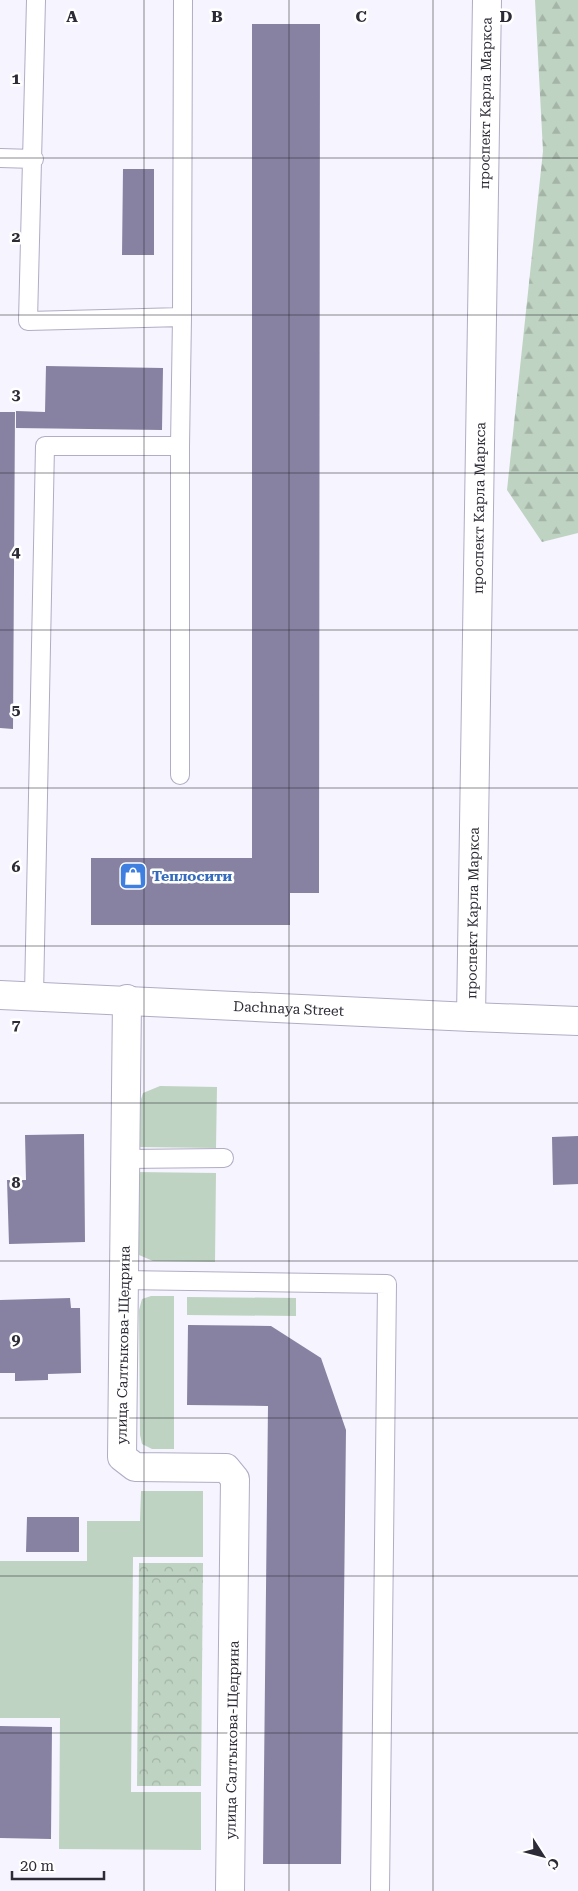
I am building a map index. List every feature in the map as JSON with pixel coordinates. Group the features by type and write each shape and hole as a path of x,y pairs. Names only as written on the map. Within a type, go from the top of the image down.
{"street":[{"name":"проспект Карла Маркса","path":"471,1017 487,0"},
{"name":"Dachnaya Street","path":"0,994 578,1021"},
{"name":"улица Салтыкова-Щедрина","path":"127,1000 122,1457 135,1468 226,1468 234,1478 230,1891"}],"lane":[{"path":"36,0 34,158 28,321 182,317"},
{"path":"180,775 183,0"},
{"path":"0,158 34,158"},
{"path":"34,996 45,446 180,446"},
{"path":"125,1159 224,1158"},
{"path":"123,1280 388,1284 380,1891"}],"green space":[{"path":"535,0 578,0 578,533 542,542 507,490 543,151"},
{"path":"160,1086 217,1087 216,1148 136,1147 137,1111 143,1093"},
{"path":"136,1172 216,1173 215,1262 153,1261 139,1255 135,1243"},
{"path":"151,1296 174,1296 174,1449 152,1449 142,1444 140,1435 139,1310 142,1299"},
{"path":"187,1297 296,1298 296,1316 187,1315"},
{"path":"141,1491 203,1491 203,1557 133,1557 131,1792 201,1792 201,1850 59,1849 60,1718 0,1718 0,1561 87,1561 87,1521 140,1521"},
{"path":"139,1563 203,1563 201,1786 137,1786"}],"building":[{"path":"252,24 320,24 319,893 290,893 290,925 91,925 91,858 252,858"},
{"path":"123,169 154,169 154,255 122,255"},
{"path":"46,366 163,368 162,430 16,428 16,411 45,412"},
{"path":"0,412 15,412 13,729 0,728"},
{"path":"84,1134 85,1242 9,1244 7,1180 26,1180 25,1135"},
{"path":"578,1136 578,1184 553,1185 552,1137"},
{"path":"70,1298 71,1308 80,1308 81,1373 48,1374 48,1380 15,1381 15,1373 0,1373 0,1300"},
{"path":"188,1325 271,1326 321,1358 346,1430 341,1864 263,1864 268,1406 187,1405"},
{"path":"27,1517 79,1517 79,1552 26,1552"},
{"path":"0,1726 52,1727 51,1839 0,1838"}],"place":[{"name":"Теплосити","path":"133,876"}]}
